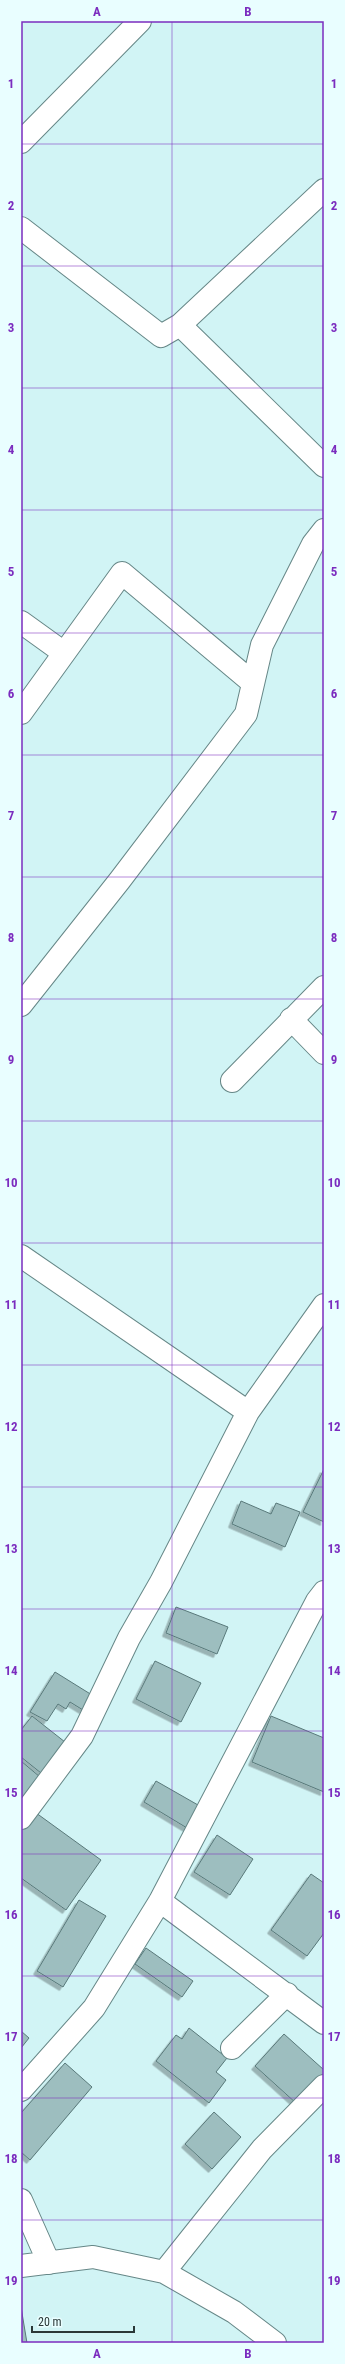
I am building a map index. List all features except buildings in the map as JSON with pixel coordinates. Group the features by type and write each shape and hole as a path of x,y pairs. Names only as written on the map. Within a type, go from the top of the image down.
{"street":[{"path":"21,142 140,21"},
{"path":"21,228 161,336 180,325 324,190"},
{"path":"180,325 324,466"},
{"path":"21,1004 120,880 246,714 262,645 313,544 324,530"},
{"path":"21,713 122,573 253,683"},
{"path":"21,622 64,653"},
{"path":"232,1081 291,1019 324,987"},
{"path":"291,1019 324,1054"},
{"path":"21,1256 248,1412"},
{"path":"21,1818 82,1736 129,1638 161,1582 248,1412 324,1305"},
{"path":"21,2090 94,2008 160,1901 317,1601 324,1592"},
{"path":"160,1901 324,2023"},
{"path":"232,2048 287,1994"},
{"path":"164,2272 262,2149 324,2086"},
{"path":"21,2200 49,2263"},
{"path":"21,2266 93,2257 164,2272 234,2312 275,2343"}]}
